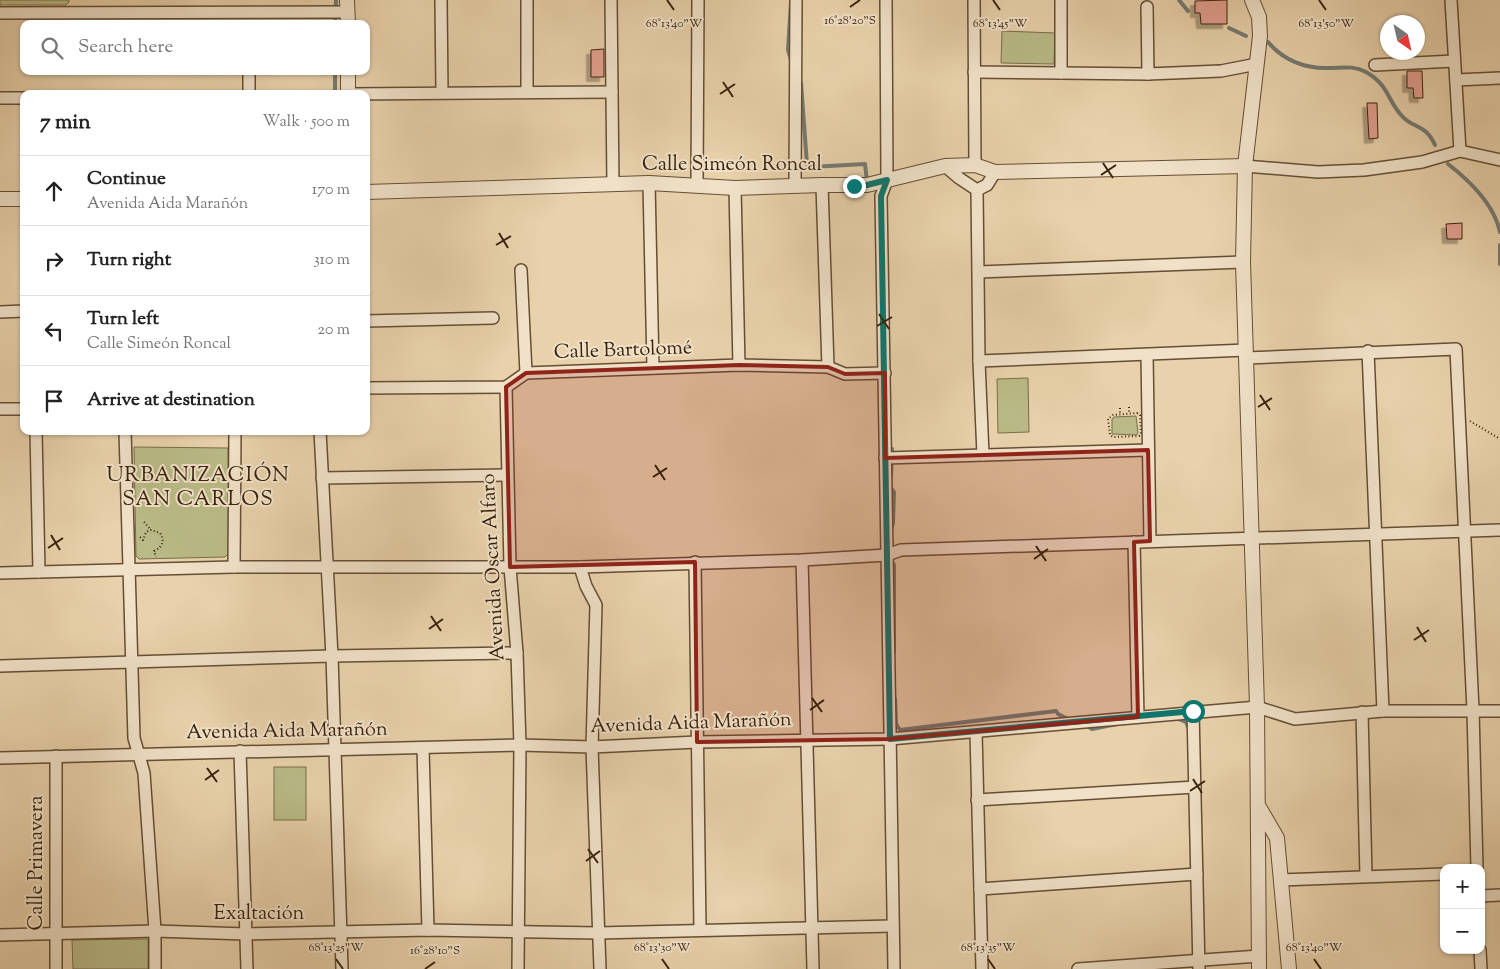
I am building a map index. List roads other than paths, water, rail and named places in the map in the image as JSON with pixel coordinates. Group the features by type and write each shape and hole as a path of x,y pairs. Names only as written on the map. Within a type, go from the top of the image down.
{"street":[{"path":"442,0 442,92"},
{"path":"527,0 527,91"},
{"path":"611,0 613,185"},
{"path":"697,185 698,0"},
{"path":"796,0 796,186"},
{"path":"886,0 887,180 881,196 894,969"},
{"path":"974,0 975,165"},
{"path":"1061,0 1061,73"},
{"path":"1078,969 1259,963 1257,707 1244,262 1245,166 1259,18 1252,0"},
{"path":"1451,0 1460,151"},
{"path":"0,13 74,6 347,12"},
{"path":"1147,7 1148,74"},
{"path":"248,11 248,20"},
{"path":"1375,65 1454,61"},
{"path":"974,72 1148,74 1221,71 1256,64"},
{"path":"249,75 249,90"},
{"path":"348,75 349,90"},
{"path":"1456,80 1500,78"},
{"path":"370,94 527,91 612,92"},
{"path":"0,98 20,98"},
{"path":"1245,166 1318,172 1364,170 1422,162 1460,151 1500,160"},
{"name":"Calle Simeón Roncal","path":"370,192 649,183 735,188 867,185 945,166 975,165 995,172 1245,166"},
{"path":"945,166 978,190"},
{"path":"978,190 987,185 995,172"},
{"path":"649,183 653,368"},
{"path":"822,185 828,367"},
{"path":"735,188 739,365"},
{"path":"978,190 979,361 983,456"},
{"path":"0,200 20,199"},
{"path":"979,272 1244,262"},
{"path":"521,270 526,373"},
{"path":"0,312 20,311"},
{"path":"370,321 493,318"},
{"path":"979,361 1147,355 1456,349 1473,710 1477,864"},
{"path":"1368,351 1382,711"},
{"path":"1147,355 1150,541"},
{"name":"Calle Bartolomé","path":"506,387 526,373 653,368 739,365 828,367 845,374 885,373"},
{"path":"370,388 506,387"},
{"name":"Avenida Oscar Alfaro","path":"506,387 510,567 517,653 520,745 518,969"},
{"path":"0,410 20,408"},
{"path":"36,435 39,572"},
{"path":"125,435 134,738 144,773 156,931 155,969"},
{"path":"234,567 235,435"},
{"path":"320,435 332,656 342,969"},
{"path":"885,458 1148,450"},
{"path":"322,478 507,475"},
{"path":"0,574 234,567 580,567 802,560 887,555 901,550 1500,530"},
{"path":"1134,542 1138,717"},
{"path":"802,560 813,969"},
{"path":"695,562 700,929"},
{"path":"580,567 586,586 596,605 592,747 600,969"},
{"path":"0,666 131,661 517,653"},
{"name":"Avenida Aida Marañón","path":"0,758 139,753 520,745 592,747 807,739 890,739 1193,711 1257,707 1295,718 1382,711 1500,711"},
{"path":"1193,711 1199,965"},
{"path":"1362,712 1366,876"},
{"path":"976,732 982,969"},
{"path":"423,748 428,930"},
{"path":"240,751 247,969"},
{"name":"Calle Primavera","path":"56,756 56,969"},
{"path":"977,800 1195,787"},
{"path":"1258,805 1277,838 1289,969"},
{"path":"980,888 1197,874"},
{"path":"1280,880 1440,874"},
{"path":"1485,896 1500,896"},
{"name":"Exaltación","path":"0,935 156,931 246,934 428,930 598,933 700,929 893,926"},
{"path":"1480,954 1481,969"}],"waterway":[{"path":"335,20 336,0"},
{"path":"1179,0 1188,11"},
{"path":"791,3 788,50 791,60"},
{"path":"1229,28 1246,36"},
{"path":"1268,42 1280,54 1303,65 1320,68 1352,68 1366,72 1384,87 1402,116 1427,133 1435,145"},
{"path":"335,75 335,90"},
{"path":"799,78 801,83 807,165 811,167 865,164 867,181"},
{"path":"1448,164 1465,178 1487,203 1500,232"},
{"path":"1500,245 1500,264"},
{"path":"891,476 892,449"},
{"path":"890,487 894,492 891,530"},
{"path":"891,560 894,565 894,652"},
{"path":"895,699 896,724 900,730 1056,711 1070,720"},
{"path":"1176,718 1186,722 1189,729"},
{"path":"1086,725 1092,729 1117,724"}],"district":[{"name":"URBANIZACIÓN SAN CARLOS","path":"198,488"}]}
